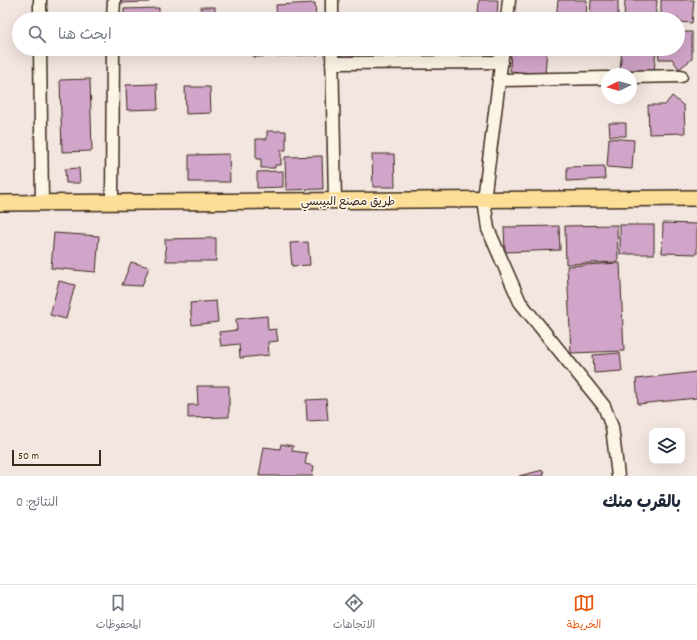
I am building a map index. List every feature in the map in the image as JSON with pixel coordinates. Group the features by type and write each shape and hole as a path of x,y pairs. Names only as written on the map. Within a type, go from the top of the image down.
{"main road":[{"name":"طريق مصنع البيبسي","path":"0,203 42,201 335,201 697,198"}],"street":[{"path":"40,0 40,12"},
{"path":"113,12 114,0"},
{"path":"332,0 332,12"},
{"path":"508,12 509,0"},
{"path":"40,56 42,201"},
{"path":"112,201 113,56"},
{"path":"332,56 335,201"},
{"path":"502,56 484,200 488,229 520,302 604,406 612,427 618,476"},
{"path":"332,63 502,62"},
{"path":"637,77 681,76"},
{"path":"499,80 601,78"}],"building":[{"path":"119,0 149,0 149,2 119,3"},
{"path":"479,0 498,0 497,12 478,12"},
{"path":"558,0 587,0 586,12 557,12"},
{"path":"591,0 618,0 618,12 590,12"},
{"path":"625,0 657,0 656,12 624,12"},
{"path":"661,0 694,0 692,23 685,22 685,12 661,12"},
{"path":"315,3 316,12 276,12 276,5"},
{"path":"201,7 215,7 215,12 201,12"},
{"path":"159,8 159,12 124,12 124,9"},
{"path":"685,32 692,32 692,59 679,69 672,59 659,59 659,56 685,56"},
{"path":"253,56 286,56 253,57"},
{"path":"341,56 379,56 379,58 341,58"},
{"path":"511,56 546,56 545,74 510,71"},
{"path":"621,56 655,56 654,72 637,71 637,68 620,68"},
{"path":"90,79 92,151 62,152 60,80"},
{"path":"157,84 158,109 127,110 126,85"},
{"path":"185,87 210,87 211,113 186,114"},
{"path":"672,96 684,106 685,133 649,134 648,105 665,105"},
{"path":"609,123 626,123 626,136 610,136"},
{"path":"267,131 286,131 286,150 281,150 281,165 275,165 275,168 261,168 261,159 256,159 256,139 267,139"},
{"path":"609,138 634,140 632,169 607,167"},
{"path":"229,154 230,182 189,182 189,155"},
{"path":"372,154 394,154 395,187 373,187"},
{"path":"322,156 323,189 286,190 285,157"},
{"path":"604,166 605,179 567,181 567,167"},
{"path":"79,168 80,183 66,183 65,169"},
{"path":"283,171 283,187 257,188 257,172"},
{"path":"663,223 697,224 697,254 662,253"},
{"path":"617,225 618,262 566,264 565,226"},
{"path":"620,225 654,225 654,254 620,254"},
{"path":"559,226 560,250 505,252 504,227"},
{"path":"54,233 99,236 96,272 51,268"},
{"path":"216,238 216,261 166,261 165,239"},
{"path":"308,242 310,265 292,266 290,243"},
{"path":"131,262 149,267 142,286 122,285"},
{"path":"620,263 624,351 571,353 567,266"},
{"path":"59,281 75,285 66,319 50,315"},
{"path":"216,301 218,322 192,325 190,303"},
{"path":"267,316 268,330 276,329 278,341 268,342 269,355 240,358 239,344 221,346 219,332 237,330 236,319"},
{"path":"620,353 622,371 594,373 593,355"},
{"path":"697,372 697,398 638,404 636,379"},
{"path":"197,386 229,386 229,417 188,418 188,405 198,405"},
{"path":"326,399 328,420 307,421 306,400"},
{"path":"281,444 293,446 292,451 307,453 305,464 314,466 312,476 259,476 264,447 280,449"},
{"path":"543,470 544,476 519,476"}]}
